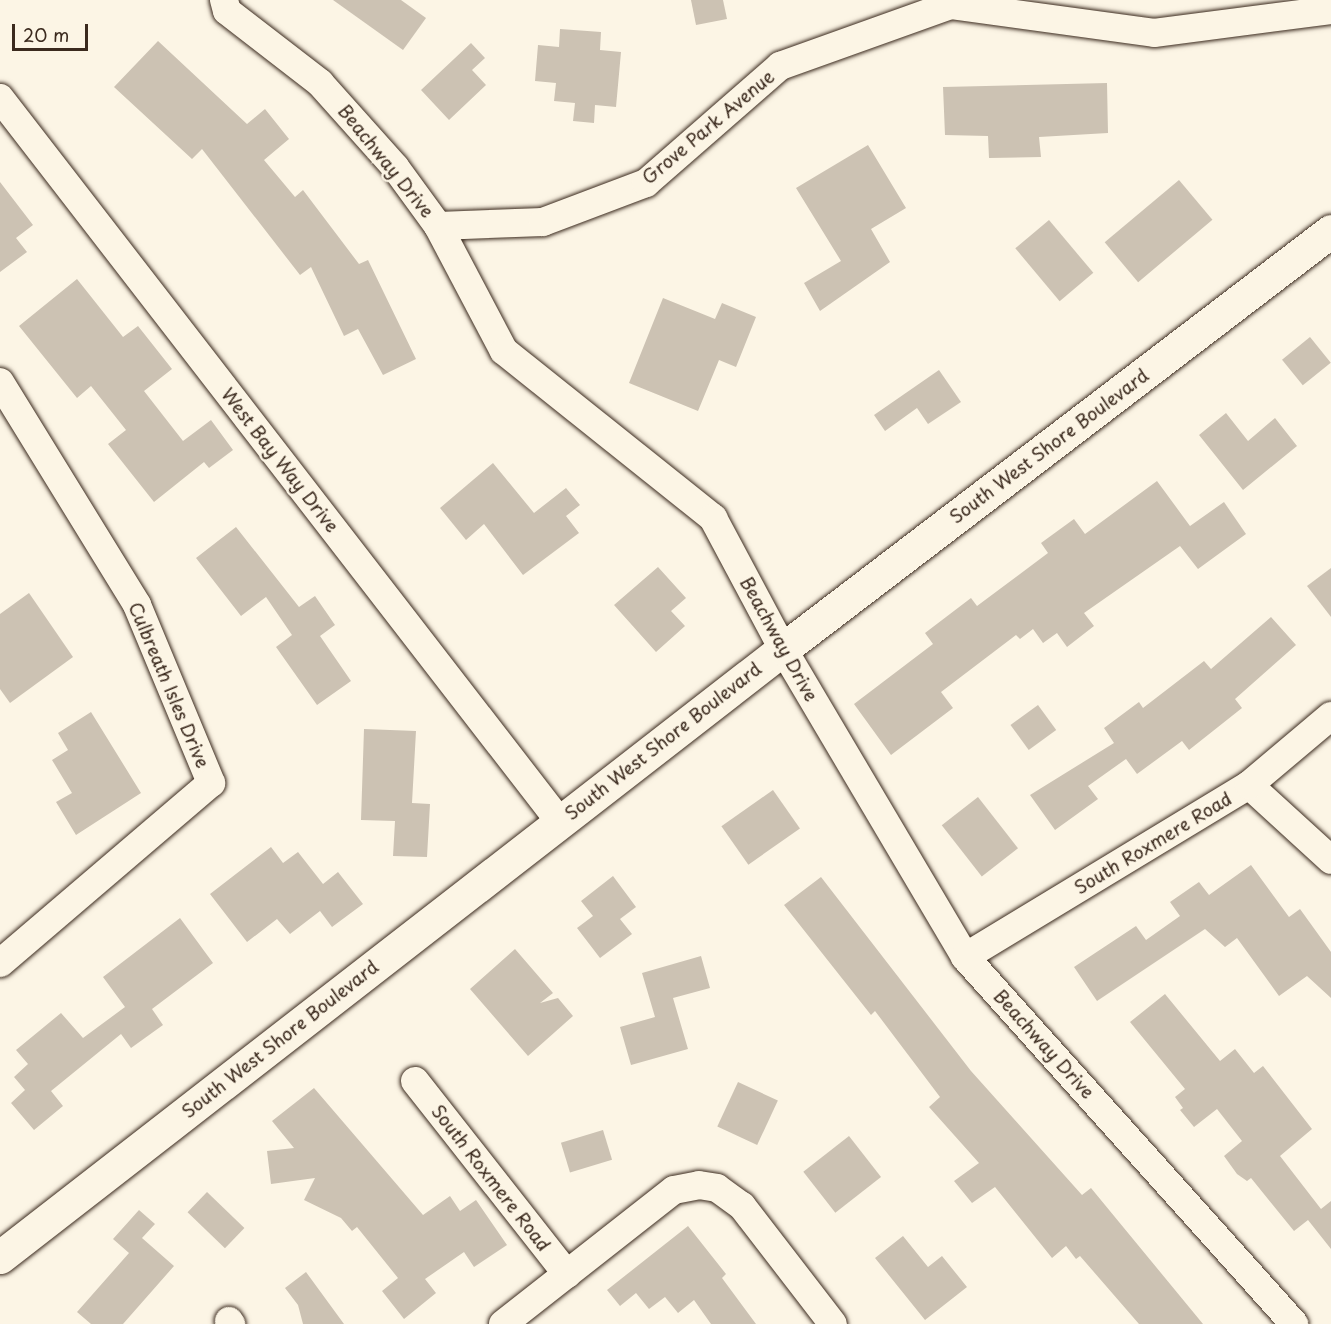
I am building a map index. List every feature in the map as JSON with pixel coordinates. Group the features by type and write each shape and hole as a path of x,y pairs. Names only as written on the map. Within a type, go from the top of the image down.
{"street":[{"name":"Beachway Drive","path":"224,0 227,11 320,83 395,167 438,226 504,351 713,518 783,649 965,957 1294,1324"},
{"name":"Grove Park Avenue","path":"438,226 543,222 646,183 780,66 950,5 1154,33 1331,10"},
{"name":"West Bay Way Drive","path":"0,98 560,822"},
{"name":"South West Shore Boulevard","path":"0,1257 783,649 1331,231"},
{"name":"Culbreath Isles Drive","path":"0,382 137,605 211,783 0,963"},
{"name":"South Roxmere Road","path":"965,957 1250,785 1331,716"},
{"path":"1250,785 1331,860"},
{"name":"South Roxmere Road","path":"415,1081 567,1274"},
{"path":"503,1324 674,1190 699,1185 717,1188 742,1206 833,1324"}],"building":[{"path":"333,0 401,0 426,18 403,50"},
{"path":"691,0 723,0 727,19 696,25"},
{"path":"560,29 601,32 600,50 621,52 616,107 595,105 594,123 573,121 575,103 554,101 556,83 535,81 538,45 559,47"},
{"path":"158,41 247,124 265,109 289,139 264,160 295,197 303,190 359,264 368,260 416,359 383,375 358,329 344,336 311,267 300,275 202,149 192,159 114,87"},
{"path":"471,43 485,58 472,70 486,85 449,120 421,90"},
{"path":"1107,83 1108,133 1039,137 1041,157 989,158 988,136 945,135 943,87"},
{"path":"868,145 906,208 871,229 890,262 820,311 804,283 841,261 796,188"},
{"path":"1179,180 1212,220 1138,282 1105,242"},
{"path":"0,182 33,225 16,238 27,252 0,272"},
{"path":"1049,220 1093,273 1060,301 1015,248"},
{"path":"77,279 123,337 138,326 172,369 144,391 183,441 211,420 233,450 209,468 204,462 154,502 108,444 126,430 91,386 77,398 19,326"},
{"path":"663,298 715,319 722,303 756,317 736,367 719,360 698,411 629,383"},
{"path":"1310,337 1331,363 1303,385 1282,360"},
{"path":"939,370 961,402 928,424 917,408 885,431 874,415"},
{"path":"1226,413 1248,441 1275,418 1297,446 1243,490 1199,435"},
{"path":"493,463 534,513 566,488 580,505 566,516 579,533 523,575 484,524 466,540 440,508"},
{"path":"1157,481 1190,526 1224,502 1246,534 1198,569 1180,546 1084,613 1094,626 1067,647 1057,633 1043,643 1033,629 1020,639 1016,635 941,692 953,708 891,755 854,704 933,644 925,633 971,598 977,606 1048,553 1041,543 1074,519 1085,534"},
{"path":"236,527 299,607 315,596 335,625 320,636 351,681 317,705 276,647 292,635 266,597 241,616 196,558"},
{"path":"658,567 686,598 671,611 685,626 656,652 614,605"},
{"path":"1331,568 1331,617 1307,586"},
{"path":"29,593 73,657 10,703 0,689 0,614"},
{"path":"1271,617 1296,645 1235,699 1242,708 1189,750 1182,741 1137,774 1126,759 1088,786 1098,799 1055,830 1030,795 1114,743 1104,728 1139,702 1143,708 1204,661 1211,669"},
{"path":"1038,705 1056,730 1029,750 1010,725"},
{"path":"91,712 141,793 76,835 56,802 72,793 52,760 68,750 58,733"},
{"path":"364,729 416,731 412,803 430,804 427,857 393,856 395,821 361,820"},
{"path":"773,790 800,829 748,865 721,826"},
{"path":"978,797 1018,848 982,877 942,825"},
{"path":"271,847 283,863 298,852 323,884 338,872 363,904 332,927 320,911 290,934 277,919 247,942 210,894"},
{"path":"1251,865 1289,917 1300,909 1331,952 1331,998 1307,976 1279,996 1237,938 1225,947 1205,929 1097,1001 1074,967 1136,926 1146,940 1180,916 1170,902 1199,882 1209,895"},
{"path":"613,876 636,907 620,919 632,934 600,958 577,928 593,916 581,901"},
{"path":"821,877 971,1071 1082,1195 1091,1188 1203,1324 1139,1324 1080,1256 1076,1259 1066,1246 1052,1258 995,1187 972,1203 954,1181 979,1163 929,1107 940,1097 875,1011 871,1015 784,905"},
{"path":"180,918 213,963 152,1009 163,1025 131,1048 121,1034 51,1091 63,1106 34,1130 11,1103 25,1090 14,1077 28,1064 16,1050 61,1013 83,1038 125,1007 103,977"},
{"path":"515,949 553,993 540,1003 558,998 573,1016 528,1056 470,989"},
{"path":"701,956 710,988 673,998 688,1049 631,1065 620,1027 655,1017 642,973"},
{"path":"1165,994 1220,1061 1235,1049 1254,1073 1263,1066 1312,1129 1280,1156 1321,1209 1331,1201 1331,1249 1308,1220 1294,1231 1251,1178 1247,1181 1237,1174 1224,1156 1242,1141 1217,1109 1194,1127 1180,1110 1183,1108 1175,1097 1185,1089 1130,1022"},
{"path":"738,1082 778,1101 757,1145 717,1126"},
{"path":"314,1088 423,1215 450,1196 460,1211 476,1200 507,1245 474,1267 464,1252 425,1279 436,1293 404,1319 382,1291 398,1278 357,1227 352,1231 341,1218 304,1200 315,1178 271,1184 267,1151 294,1148 272,1121"},
{"path":"603,1130 612,1160 570,1173 561,1143"},
{"path":"849,1136 881,1177 835,1213 803,1172"},
{"path":"207,1192 244,1228 225,1248 188,1212"},
{"path":"139,1210 155,1224 142,1238 174,1266 123,1324 91,1324 77,1312 129,1253 113,1239"},
{"path":"688,1226 726,1274 722,1278 756,1324 711,1324 694,1300 678,1313 665,1297 649,1309 636,1293 620,1306 607,1290"},
{"path":"903,1236 928,1267 942,1256 967,1287 925,1320 875,1258"},
{"path":"306,1272 344,1324 303,1324 298,1305 285,1288"}]}
